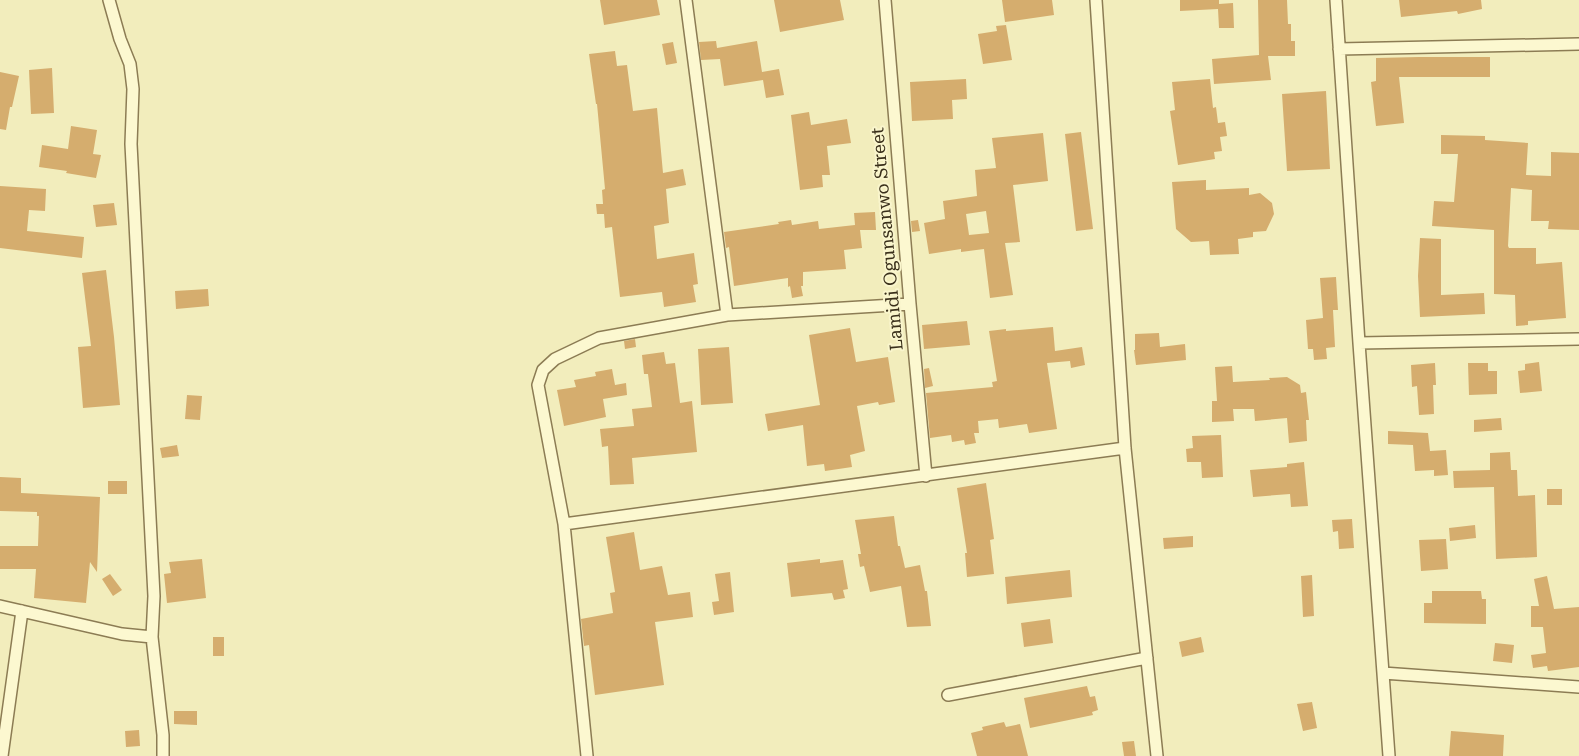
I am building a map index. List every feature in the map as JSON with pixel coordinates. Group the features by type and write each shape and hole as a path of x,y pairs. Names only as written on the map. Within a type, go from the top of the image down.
{"street":[{"path":"109,0 130,64 133,89 131,144 154,596 152,638 163,735 163,756"},
{"path":"686,0 727,315"},
{"name":"Lamidi Ogunsanwo Street","path":"885,0 926,476"},
{"path":"1096,0 1125,448 1157,756"},
{"path":"1336,0 1358,343 1389,756"},
{"path":"1339,49 1579,44"},
{"path":"587,756 564,524 538,385 542,370 555,359 599,338 727,315 910,304"},
{"path":"1358,343 1579,339"},
{"path":"564,524 1125,448"},
{"path":"0,606 122,634 152,638"},
{"path":"2,756 22,611"},
{"path":"948,695 1147,658"},
{"path":"1383,673 1579,687"}],"building":[{"path":"600,0 657,0 660,15 604,25"},
{"path":"774,0 840,0 844,20 780,32"},
{"path":"1002,0 1052,0 1054,15 1005,22"},
{"path":"1180,0 1219,0 1219,4 1233,3 1234,28 1219,28 1218,9 1180,11"},
{"path":"1258,0 1287,0 1288,24 1291,24 1291,41 1295,41 1295,56 1268,56 1271,80 1214,84 1212,59 1259,55"},
{"path":"1399,0 1481,0 1482,9 1458,14 1457,11 1401,17"},
{"path":"1006,25 1012,60 983,64 978,34 997,31 996,26"},
{"path":"716,41 717,48 757,41 762,72 779,69 784,95 766,98 763,80 724,86 720,59 701,60 699,42"},
{"path":"673,42 677,63 666,65 662,44"},
{"path":"615,51 617,66 627,65 633,111 657,108 663,173 683,169 686,185 666,189 669,223 654,226 657,259 694,253 698,284 693,285 696,302 664,307 662,292 620,297 612,227 605,228 604,214 597,214 596,204 603,204 602,190 605,189 597,104 589,54"},
{"path":"1490,57 1490,77 1399,77 1404,123 1376,126 1371,82 1376,81 1376,58"},
{"path":"52,68 54,113 31,114 29,70"},
{"path":"0,72 19,76 6,130 0,129"},
{"path":"966,79 967,99 952,100 953,119 912,121 910,82"},
{"path":"1210,79 1213,108 1216,107 1218,123 1225,122 1227,136 1220,137 1222,151 1214,152 1215,159 1178,165 1170,111 1175,110 1172,82"},
{"path":"1326,91 1330,169 1287,171 1282,94"},
{"path":"809,112 811,125 847,119 851,143 827,146 830,175 822,175 823,187 800,190 791,115"},
{"path":"71,126 97,130 93,154 101,155 96,178 39,167 42,145 68,149"},
{"path":"1081,132 1093,229 1076,231 1065,134"},
{"path":"1043,133 1048,181 1013,185 1020,242 1005,243 1013,295 990,298 984,249 961,252 961,249 929,254 924,223 945,219 943,201 977,196 975,170 996,168 992,138","holes":["986,211 989,233 969,235 966,214"]},
{"path":"1441,135 1485,136 1485,140 1528,143 1526,175 1551,176 1551,152 1579,153 1579,230 1548,229 1549,221 1531,221 1532,190 1511,188 1508,246 1509,248 1536,248 1536,264 1562,262 1566,318 1528,321 1528,325 1516,326 1515,295 1494,294 1494,230 1432,226 1434,201 1454,202 1458,154 1441,154"},
{"path":"1206,180 1206,190 1249,188 1249,195 1260,193 1272,203 1274,214 1266,231 1253,232 1253,237 1238,239 1239,254 1210,255 1209,241 1191,242 1176,229 1172,182"},
{"path":"0,186 46,189 45,211 29,210 27,231 84,237 82,258 0,248"},
{"path":"114,203 117,225 96,227 93,205"},
{"path":"875,212 876,230 860,230 862,248 844,250 846,269 803,272 803,286 801,286 803,296 792,298 790,286 788,287 788,278 734,286 729,247 726,248 724,232 779,224 778,222 791,220 792,225 818,221 819,229 855,225 854,213"},
{"path":"918,220 920,231 912,232 911,221"},
{"path":"1420,238 1441,239 1441,295 1484,293 1485,314 1420,317 1418,276"},
{"path":"106,270 120,405 83,408 78,347 91,346 82,273"},
{"path":"1336,277 1338,310 1333,310 1335,347 1326,348 1327,359 1314,360 1313,349 1308,349 1306,320 1323,318 1320,278"},
{"path":"208,289 209,306 176,309 175,291"},
{"path":"967,321 970,345 924,349 922,325"},
{"path":"1053,327 1055,351 1082,347 1085,365 1071,368 1070,361 1047,363 1057,429 1029,433 1027,424 999,428 998,419 978,421 979,433 974,433 976,443 965,445 964,440 952,442 951,435 930,438 926,393 993,387 992,382 997,381 989,331"},
{"path":"850,328 856,362 888,357 895,402 879,405 878,402 857,406 865,451 850,455 852,467 825,471 824,464 807,466 803,425 768,431 765,414 820,405 809,335"},
{"path":"1159,333 1160,347 1185,344 1186,360 1136,365 1134,350 1135,334"},
{"path":"635,339 636,347 625,349 624,341"},
{"path":"729,347 733,403 701,405 698,349"},
{"path":"664,352 666,364 675,363 680,403 692,401 697,452 632,458 634,484 610,485 608,446 602,447 600,429 634,426 632,409 652,407 648,374 644,374 642,355"},
{"path":"1539,362 1542,391 1520,393 1518,371 1525,370 1525,364"},
{"path":"1435,363 1436,385 1433,385 1434,414 1419,415 1417,386 1412,387 1411,365"},
{"path":"1468,363 1488,363 1488,371 1497,371 1497,394 1469,395"},
{"path":"1232,366 1233,382 1287,377 1300,385 1301,393 1306,392 1309,420 1306,420 1307,441 1289,443 1287,418 1255,421 1254,409 1233,409 1234,421 1212,422 1212,401 1217,401 1215,367"},
{"path":"929,368 933,386 925,388 924,369"},
{"path":"612,369 615,385 626,383 627,395 603,399 606,417 564,426 557,390 576,387 574,380 596,376 595,372"},
{"path":"187,395 202,396 200,420 185,419"},
{"path":"1501,418 1502,430 1474,432 1474,420"},
{"path":"1388,431 1428,433 1430,451 1446,450 1448,475 1434,476 1434,470 1415,471 1413,445 1388,444"},
{"path":"1221,435 1223,477 1202,478 1201,462 1187,462 1186,449 1193,448 1192,436"},
{"path":"177,445 179,456 162,458 160,448"},
{"path":"1510,452 1511,470 1517,470 1518,496 1535,495 1537,557 1496,559 1494,487 1454,488 1453,471 1490,470 1490,453"},
{"path":"1304,462 1308,506 1291,507 1290,494 1253,497 1250,470 1287,467 1287,464"},
{"path":"0,477 21,478 21,493 100,497 97,572 90,562 86,603 34,598 36,569 0,569 0,546 38,546 39,516 37,516 37,512 0,511"},
{"path":"108,481 127,481 127,494 108,494"},
{"path":"986,483 994,539 990,540 994,574 967,577 965,553 967,553 957,488"},
{"path":"1547,489 1562,489 1562,505 1547,505"},
{"path":"894,516 898,546 900,546 905,568 920,565 925,591 927,591 931,626 907,627 901,586 870,592 864,566 860,567 858,554 861,554 855,520"},
{"path":"1352,519 1354,548 1339,549 1338,531 1333,532 1332,520"},
{"path":"1475,525 1476,538 1450,541 1449,528"},
{"path":"634,532 640,570 662,566 668,595 690,592 693,617 655,622 664,685 595,695 589,645 584,646 581,619 613,613 610,593 615,592 606,537"},
{"path":"1193,536 1193,547 1164,549 1163,538"},
{"path":"1446,539 1448,569 1421,571 1419,540"},
{"path":"202,559 206,598 167,603 164,574 171,573 169,562"},
{"path":"820,559 820,563 843,560 848,589 843,590 845,598 834,600 832,593 791,597 787,563"},
{"path":"1070,570 1072,597 1007,604 1005,577"},
{"path":"730,572 734,612 714,615 712,602 719,601 715,574"},
{"path":"110,574 122,590 113,596 102,579"},
{"path":"1312,575 1314,616 1303,617 1301,576"},
{"path":"1547,576 1554,609 1579,607 1579,667 1548,671 1547,666 1533,668 1531,655 1546,653 1543,627 1531,627 1531,606 1539,606 1534,579"},
{"path":"1432,591 1481,591 1482,599 1486,599 1486,624 1424,623 1424,603 1432,603"},
{"path":"1050,619 1053,643 1024,647 1021,623"},
{"path":"213,637 224,637 224,656 213,656"},
{"path":"1201,637 1204,652 1182,657 1179,642"},
{"path":"1495,643 1514,645 1512,663 1493,661"},
{"path":"1087,686 1090,697 1095,696 1098,710 1092,712 1093,715 1030,728 1024,698"},
{"path":"1312,702 1317,728 1303,731 1297,704"},
{"path":"174,711 197,711 197,725 174,724"},
{"path":"1004,722 1006,727 1020,724 1028,756 977,756 971,733 983,730 982,727"},
{"path":"139,730 140,746 126,747 125,731"},
{"path":"1451,731 1504,735 1503,756 1449,756"},
{"path":"1134,741 1136,756 1124,756 1122,742"}]}
